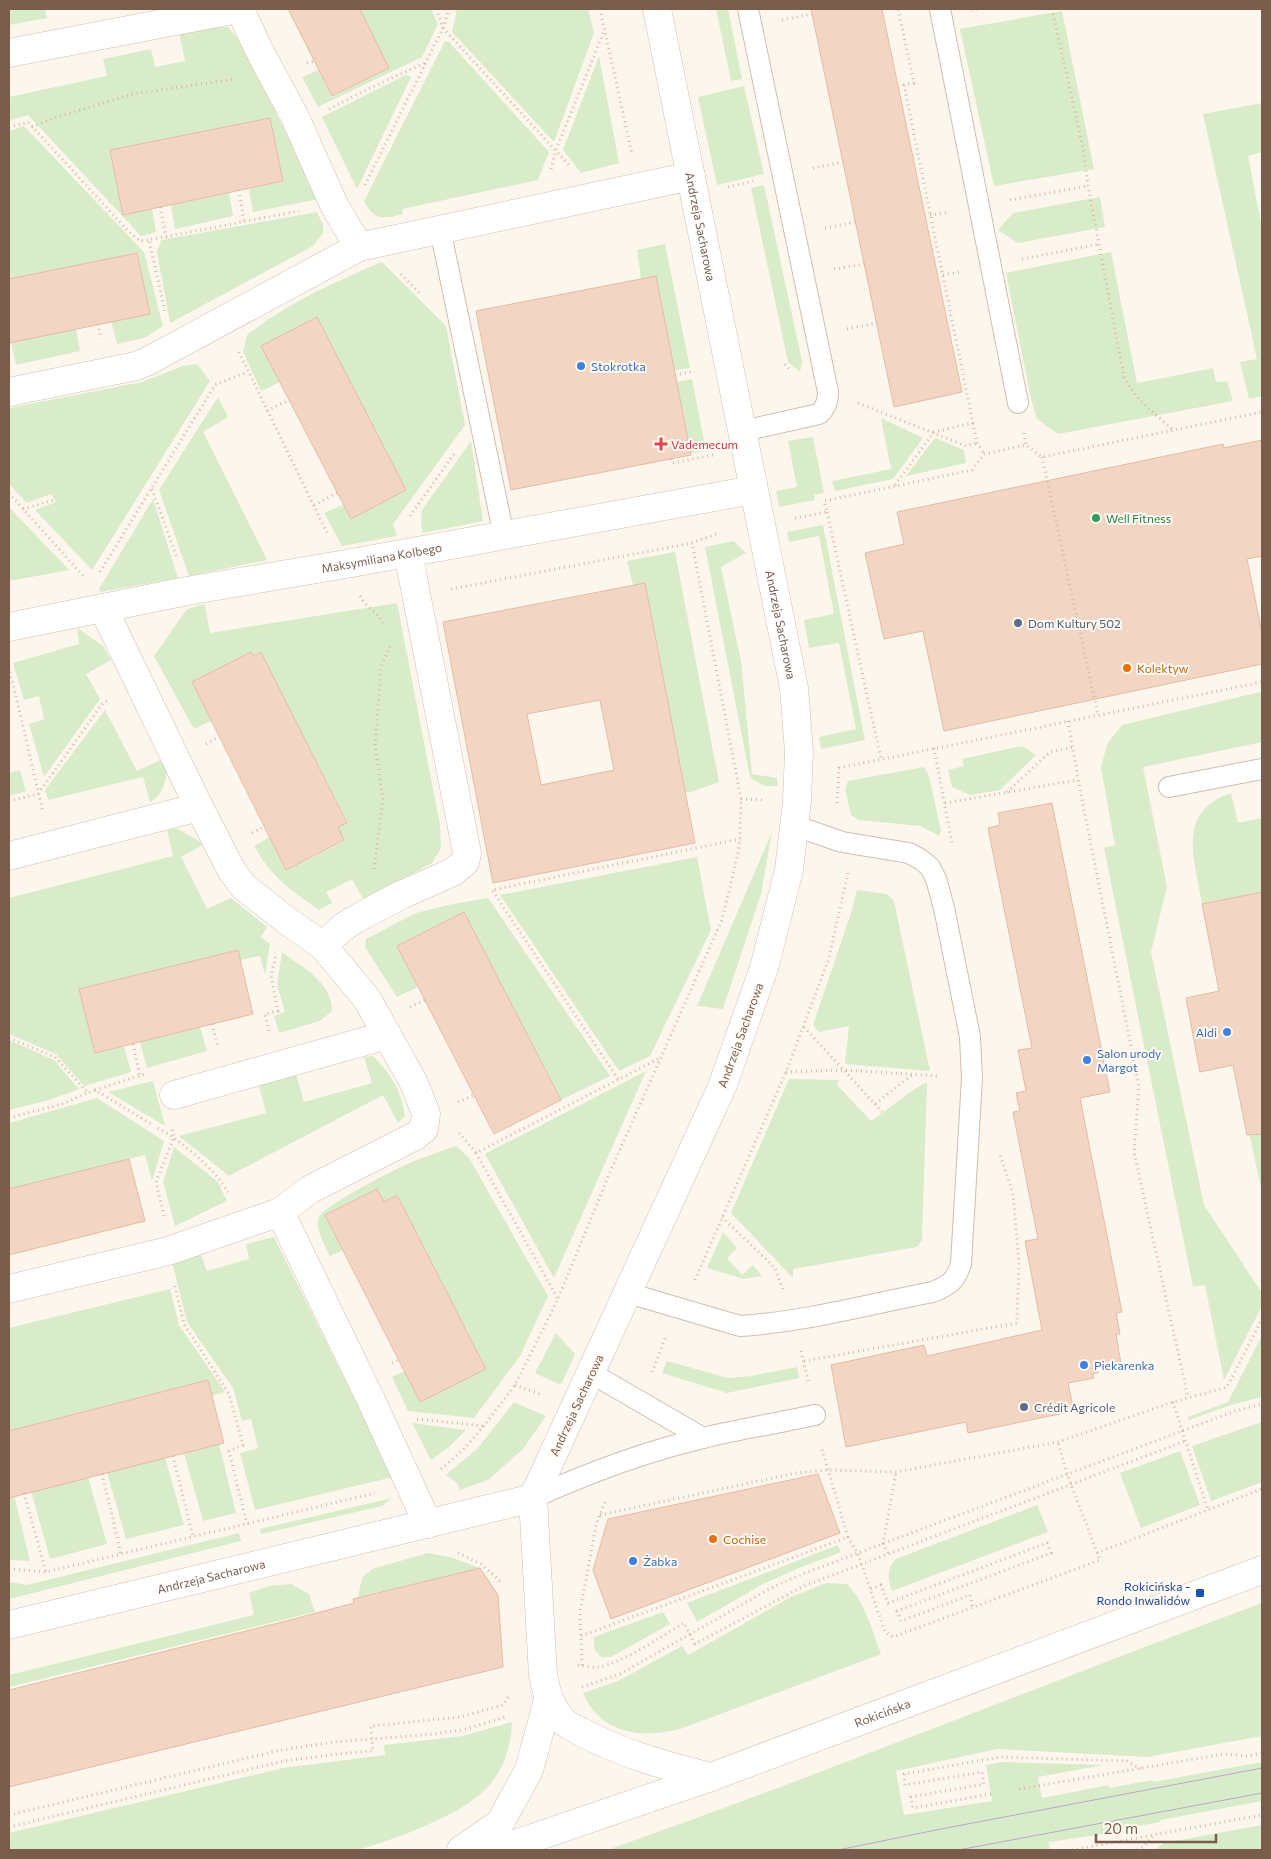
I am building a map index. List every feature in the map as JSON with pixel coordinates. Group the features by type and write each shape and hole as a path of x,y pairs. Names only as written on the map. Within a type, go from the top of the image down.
{"street":[{"path":"9,53 239,9 295,118 334,205 359,247"},
{"name":"Andrzeja Sacharowa","path":"9,1625 534,1498 722,1087 761,978 789,870 799,777 796,705 743,431 657,9"},
{"path":"9,392 136,366 359,247 691,176"},
{"name":"Maksymiliana Kolbego","path":"9,627 106,599 187,591 504,536 753,490"},
{"path":"324,946 343,927 401,895 453,872 465,862 467,853 408,553"},
{"path":"9,1289 168,1251 280,1212 309,1190 415,1136 424,1129 426,1114 414,1083 367,999 324,946 286,920 243,886 232,871 140,684 106,599"},
{"path":"9,856 199,807"},
{"path":"174,1095 387,1035"},
{"path":"280,1212 410,1484 439,1521"},
{"path":"460,1850 500,1823 529,1770 546,1687 534,1498"},
{"name":"Rokicińska","path":"498,1850 711,1777 1262,1570"},
{"path":"546,1687 563,1722 629,1755 711,1777"}],"lane":[{"path":"743,431 819,414 824,410 828,392 748,9"},
{"path":"940,9 1018,403"},
{"path":"440,229 504,536"},
{"path":"1169,787 1262,769"},
{"path":"628,1293 740,1326 795,1320 933,1292 948,1285 957,1276 961,1264 972,1078 970,1037 944,908 936,879 930,868 920,859 909,853 842,842 793,825"},
{"path":"591,1373 703,1438"},
{"path":"534,1498 587,1474 703,1438 815,1416"}],"path":[{"path":"436,9 443,28 597,196"},
{"path":"600,9 639,187"},
{"path":"898,9 914,83 904,85 977,443 984,454"},
{"path":"1052,9 1083,148 1088,186 1124,376 1130,389 1146,407 1173,430"},
{"path":"540,208 556,150 605,30"},
{"path":"323,111 426,63"},
{"path":"32,127 57,117 133,94 272,73"},
{"path":"9,127 28,122 128,231 140,241 334,205"},
{"path":"239,190 244,222"},
{"path":"160,206 166,237"},
{"path":"149,240 165,313"},
{"path":"234,315 243,330 238,337 237,348 248,372 365,605 382,618 385,626"},
{"path":"785,364 796,376 828,392 966,446 977,443"},
{"path":"675,375 696,371 696,373"},
{"path":"9,493 106,599 215,386 248,372"},
{"path":"267,411 289,400"},
{"path":"1042,457 1262,412"},
{"path":"895,486 934,432 973,423"},
{"path":"408,519 467,435 481,424"},
{"path":"881,759 824,501 972,470 984,454 1026,445 1042,457 1098,715"},
{"path":"711,449 723,496"},
{"path":"671,459 672,464 713,455"},
{"path":"314,505 337,494"},
{"path":"23,509 54,500"},
{"path":"416,596 692,543 730,530 827,512"},
{"path":"9,1569 46,1572 410,1484 438,1472 462,1451 484,1426 515,1385 558,1299 658,1059 722,920 740,839 740,799 692,543"},
{"path":"374,870 383,799 375,746 377,717 381,668 392,642"},
{"path":"9,667 52,846"},
{"path":"837,803 839,768 1262,682"},
{"path":"9,802 38,794 102,703 140,684"},
{"path":"1068,721 1139,1087 1134,1152 1188,1398"},
{"path":"1006,793 1050,752 1073,747"},
{"path":"934,748 951,830"},
{"path":"945,804 1078,780"},
{"path":"485,892 740,839"},
{"path":"640,1402 671,1322 683,1310 722,1216 786,1072 828,961 844,898 852,844"},
{"path":"465,862 487,868 492,890 618,1080"},
{"path":"270,1032 265,1014 278,1011 271,976 280,940 274,935 286,920"},
{"path":"212,1024 220,1055"},
{"path":"803,1026 882,1112"},
{"path":"9,1038 55,1057 88,1093"},
{"path":"133,1044 140,1076"},
{"path":"476,1154 658,1059"},
{"path":"786,1072 843,1070 972,1078"},
{"path":"9,1118 62,1104 95,1090 148,1073"},
{"path":"875,1104 913,1074"},
{"path":"95,1090 174,1137 156,1182 167,1228 168,1251 184,1324 230,1394 243,1445 228,1451 248,1524"},
{"path":"458,1132 476,1154 558,1299"},
{"path":"722,1216 775,1268 795,1320 827,1470 848,1538 858,1554 885,1632 893,1637 1100,1560 1067,1474 1058,1442"},
{"path":"600,1515 796,1473 827,1470 896,1472 1058,1442 1173,1402 1227,1387 1262,1320"},
{"path":"1173,1402 1208,1510"},
{"path":"9,1827 284,1761 373,1751 371,1726 460,1717 503,1705 516,1686 546,1687 620,1674 773,1587 805,1573 1235,1411 1262,1404"},
{"path":"415,1419 484,1426"},
{"path":"9,1815 281,1750 334,1742 434,1734 490,1723 546,1687 571,1664 596,1668 607,1665 684,1623 695,1644 779,1598 861,1563 1185,1441"},
{"path":"173,1456 193,1537"},
{"path":"582,1666 580,1612 596,1525 614,1479 624,1462"},
{"path":"888,1553 883,1544 896,1472"},
{"path":"102,1474 121,1554"},
{"path":"1097,1553 1262,1489"},
{"path":"24,1493 46,1572"},
{"path":"439,1521 451,1550 480,1564 502,1583"},
{"path":"581,1636 848,1538"},
{"path":"871,1589 881,1585 888,1603 1047,1543 1050,1553 897,1611 901,1621 970,1595 973,1608"},
{"path":"1018,1789 1224,1754 1246,1756 1262,1753"},
{"path":"991,1794 913,1808 911,1797 984,1784 982,1772 905,1786 904,1774 1000,1757 1127,1761 1141,1769"},
{"path":"1072,1850 1262,1815"},
{"path":"1137,1850 1143,1847 1154,1835"}],"green space":[{"path":"9,9 45,9 47,18 9,25"},
{"path":"360,9 431,9 438,24 422,57 318,107 302,77 318,70 332,97 389,68"},
{"path":"457,9 588,9 594,33 554,142 452,32"},
{"path":"716,9 728,9 742,79 731,81"},
{"path":"1062,11 1094,169 994,186 960,29"},
{"path":"228,27 240,41 319,199 253,212 249,189 283,181 270,118 110,150 123,214 152,208 156,232 141,236 28,115 9,121 9,97 107,76 103,59 151,49 155,67 185,61 179,31"},
{"path":"445,41 449,42 549,152 538,180 402,209 403,214 380,217 368,208 364,201"},
{"path":"599,56 619,163 581,173 563,150"},
{"path":"406,75 411,77 357,189 322,117"},
{"path":"744,86 764,174 717,185 698,97"},
{"path":"1262,103 1262,152 1248,156 1262,228 1262,396 1249,399 1240,362 1257,359 1203,114"},
{"path":"24,126 144,252 163,326 144,338 117,344 111,321 149,314 137,253 9,279 9,131"},
{"path":"764,185 802,361 800,372 788,362 751,188"},
{"path":"229,193 233,216 175,229 171,205"},
{"path":"1100,197 1105,227 1018,243 998,230 1013,213"},
{"path":"317,212 323,225 323,233 313,246 170,323 157,252 161,240"},
{"path":"665,244 690,368 674,370 656,276 641,279 637,250"},
{"path":"1111,252 1137,383 1213,368 1216,382 1227,381 1233,401 1058,434 1037,419 1031,399 1006,273"},
{"path":"382,262 446,326 465,425 393,524 397,536 342,546 324,513 343,505 351,519 406,490 317,317 261,346 280,382 261,391 243,352 247,335 262,323 329,285"},
{"path":"76,329 80,351 16,365 11,342"},
{"path":"197,364 210,381 92,570 35,510 56,502 51,494 27,503 9,484 9,408 142,382 183,366"},
{"path":"692,379 706,451 691,453 677,382"},
{"path":"218,397 228,417 203,432 267,560 189,576 159,490"},
{"path":"881,418 923,438 893,479 835,491 832,481 891,469"},
{"path":"813,437 824,493 814,495 815,500 779,507 776,491 797,487 788,441"},
{"path":"935,438 964,450 966,463 906,476"},
{"path":"471,441 483,521 423,533 421,525 422,510"},
{"path":"153,499 178,578 101,592 99,589"},
{"path":"9,507 69,570 9,581"},
{"path":"823,525 865,740 821,749 819,737 856,729 839,643 809,648 804,620 834,614 819,536 789,542 787,532"},
{"path":"734,541 746,553 721,567 741,661 752,774 777,778 778,786 765,786 752,779 749,772 705,547"},
{"path":"675,552 719,782 691,792 685,792 645,583 633,585 627,561"},
{"path":"397,603 440,825 441,848 432,863 364,900 352,879 326,892 332,903 319,910 275,875 254,846 270,837 287,870 344,841 338,827 347,822 261,652 254,656 251,652 192,682 211,721 194,729 154,656 187,609 205,604 210,633"},
{"path":"77,628 103,646 111,660 86,674 100,699 44,777 29,724 44,719 39,696 24,700 13,663 79,644"},
{"path":"1262,693 1262,742 1143,767 1167,887 1151,952 1204,1205 1262,1293 1262,1306 1224,1380 1205,1285 1193,1287 1104,848 1115,845 1101,768 1107,744 1122,725"},
{"path":"105,710 137,771 160,760 167,772 164,786 160,793 150,802 143,777 48,800 45,790"},
{"path":"1022,746 1036,755 1000,790 970,795 952,787 948,770 964,766 962,759"},
{"path":"924,767 929,776 941,831 939,836 921,826 859,820 851,815 845,789 848,781"},
{"path":"20,770 26,791 9,796 9,773"},
{"path":"1231,793 1238,823 1262,818 1262,892 1202,904 1193,855 1195,825 1202,812 1213,801"},
{"path":"178,829 204,844 181,857 207,909 231,898 267,927 261,937 270,944 265,975 260,956 240,960 237,950 79,989 95,1053 124,1046 131,1072 84,1086 56,1054 9,1034 9,898 173,856 167,831"},
{"path":"772,832 761,894 723,1009 697,1006"},
{"path":"697,857 711,930 650,1056 619,1071 500,895"},
{"path":"857,890 887,894 894,901 930,1071 845,1064 849,1026 819,1032 813,1025"},
{"path":"488,898 610,1076 561,1100 472,929 463,933 455,916 397,946 418,987 397,997 365,947 366,939 416,913"},
{"path":"282,952 307,970 322,984 331,1001 332,1011 320,1021 279,1033 274,1016 285,1012 277,985"},
{"path":"200,1027 207,1051 147,1068 140,1042"},
{"path":"9,1040 54,1060 79,1089 49,1100 9,1110"},
{"path":"373,1056 390,1076 401,1099 405,1116 398,1123 383,1095 229,1176 179,1136 266,1113 259,1086 296,1074 304,1102 372,1083 364,1057"},
{"path":"646,1071 554,1278 485,1154"},
{"path":"789,1079 839,1080 837,1085 871,1121 927,1082 922,1240 917,1247 793,1269 793,1278 731,1213"},
{"path":"153,1081 165,1126 108,1092"},
{"path":"97,1098 164,1141 152,1181 145,1155 9,1189 9,1123"},
{"path":"1262,1120 1262,1193 1247,1123"},
{"path":"456,1146 469,1158 548,1296 520,1356 474,1418 408,1411 392,1377 404,1371 420,1402 486,1369 466,1328 456,1332 450,1299 418,1235 409,1239 409,1219 397,1195 384,1202 377,1190 343,1250 330,1256 318,1226 319,1217 324,1211 347,1196 412,1162"},
{"path":"174,1147 218,1182 227,1201 175,1226 163,1182"},
{"path":"723,1232 737,1248 727,1258 742,1275 753,1265 762,1276 744,1279 707,1268"},
{"path":"274,1237 393,1477 255,1510 240,1453 258,1448 251,1419 242,1421 233,1388 187,1322 172,1262 201,1255 207,1271 249,1259 246,1244"},
{"path":"170,1289 179,1325 225,1392 211,1396 207,1380 9,1431 9,1328"},
{"path":"556,1333 575,1354 562,1383 558,1384 535,1373"},
{"path":"1262,1335 1262,1397 1231,1405 1189,1420 1188,1417 1228,1402"},
{"path":"667,1361 728,1378 751,1376 797,1367 799,1378 727,1393 662,1373"},
{"path":"514,1402 546,1416 523,1449 488,1480 460,1490 458,1484 446,1475 478,1448"},
{"path":"1262,1422 1262,1482 1211,1501 1192,1446"},
{"path":"412,1423 466,1430 449,1447 431,1460"},
{"path":"219,1444 236,1513 203,1521 184,1453"},
{"path":"1180,1451 1200,1505 1141,1528 1120,1473"},
{"path":"165,1457 184,1525 126,1539 107,1472"},
{"path":"88,1477 107,1544 50,1559 31,1491"},
{"path":"14,1495 30,1561 9,1560 9,1497"},
{"path":"392,1498 382,1506 261,1534 260,1529"},
{"path":"1037,1505 1048,1532 892,1591 889,1570 896,1559"},
{"path":"239,1533 241,1541 9,1599 9,1582 27,1585"},
{"path":"838,1545 841,1552 765,1583 697,1622 687,1603"},
{"path":"428,1553 450,1557 480,1568 358,1597 362,1578 372,1569"},
{"path":"826,1583 847,1584 853,1591 867,1617 881,1654 680,1729 666,1732 637,1733 611,1725 590,1707 583,1693 618,1681 682,1646 688,1655 791,1597"},
{"path":"291,1584 309,1594 315,1612 9,1687 9,1675 254,1615 249,1593 269,1586"},
{"path":"1262,1603 1262,1736 1148,1757 997,1749 896,1771 904,1815 992,1801 986,1765 1002,1762 1104,1765 1038,1777 1042,1798 1109,1785 1109,1788 1153,1780 1153,1782 1262,1762 1262,1801 1160,1820 1160,1822 1117,1830 1117,1832 1049,1842 1050,1850 607,1850 689,1821"},
{"path":"663,1612 670,1624 611,1657 601,1657 595,1650 594,1637"},
{"path":"512,1722 510,1742 497,1775 475,1798 445,1817 427,1825 393,1839 358,1850 9,1850 9,1833 283,1768 385,1755 384,1745 463,1736"},
{"path":"1262,1825 1262,1850 1155,1850 1164,1843"}],"building":[{"path":"288,9 360,9 389,68 332,96"},
{"path":"811,9 882,9 962,392 894,407"},
{"path":"270,118 283,181 123,215 110,150"},
{"path":"137,253 150,314 9,343 9,279"},
{"path":"656,276 691,455 511,490 476,311"},
{"path":"317,317 406,490 351,519 261,346"},
{"path":"1262,440 1262,556 1247,559 1262,633 1262,664 944,731 923,631 884,639 865,553 904,544 897,512 1223,444 1224,448"},
{"path":"645,583 695,843 493,883 443,622","holes":["600,700 614,770 541,785 527,714"]},
{"path":"251,652 254,656 261,652 347,823 338,827 344,840 286,870 192,682"},
{"path":"1052,803 1110,1092 1080,1098 1122,1312 1116,1313 1120,1334 1116,1334 1121,1364 1097,1368 1098,1373 1093,1373 1094,1378 1068,1383 1074,1411 968,1433 966,1422 846,1447 831,1365 924,1345 927,1356 1042,1330 1025,1241 1038,1239 1013,1112 1020,1111 1016,1093 1026,1091 1018,1050 1032,1048 988,828 1000,825 998,813"},
{"name":"Aldi","path":"1262,892 1262,1134 1247,1135 1233,1065 1200,1072 1186,998 1219,991 1202,904"},
{"path":"464,912 561,1100 494,1134 397,946"},
{"path":"238,950 253,1014 95,1053 79,989"},
{"path":"129,1159 145,1221 9,1255 9,1189"},
{"path":"377,1189 384,1202 397,1195 486,1369 420,1402 325,1215"},
{"path":"208,1380 224,1443 9,1498 9,1431"},
{"path":"818,1474 840,1533 611,1619 593,1570 608,1519"},
{"path":"480,1568 498,1595 503,1667 9,1787 9,1690 290,1620 354,1603 353,1599"}],"tram line":[{"path":"838,1850 1262,1768"},
{"path":"958,1850 1262,1793"}],"place":[{"name":"Stokrotka","path":"581,366"},
{"name":"Vademecum","path":"661,444"},
{"name":"Well Fitness","path":"1096,518"},
{"name":"Dom Kultury 502","path":"1018,623"},
{"name":"Kolektyw","path":"1127,668"},
{"name":"Aldi","path":"1227,1032"},
{"name":"Salon urody Margot","path":"1087,1060"},
{"name":"Piekarenka","path":"1084,1365"},
{"name":"Crédit Agricole","path":"1024,1407"},
{"name":"Cochise","path":"713,1539"},
{"name":"Żabka","path":"633,1561"},
{"name":"Rokicińska - Rondo Inwalidów","path":"1200,1593"}]}
